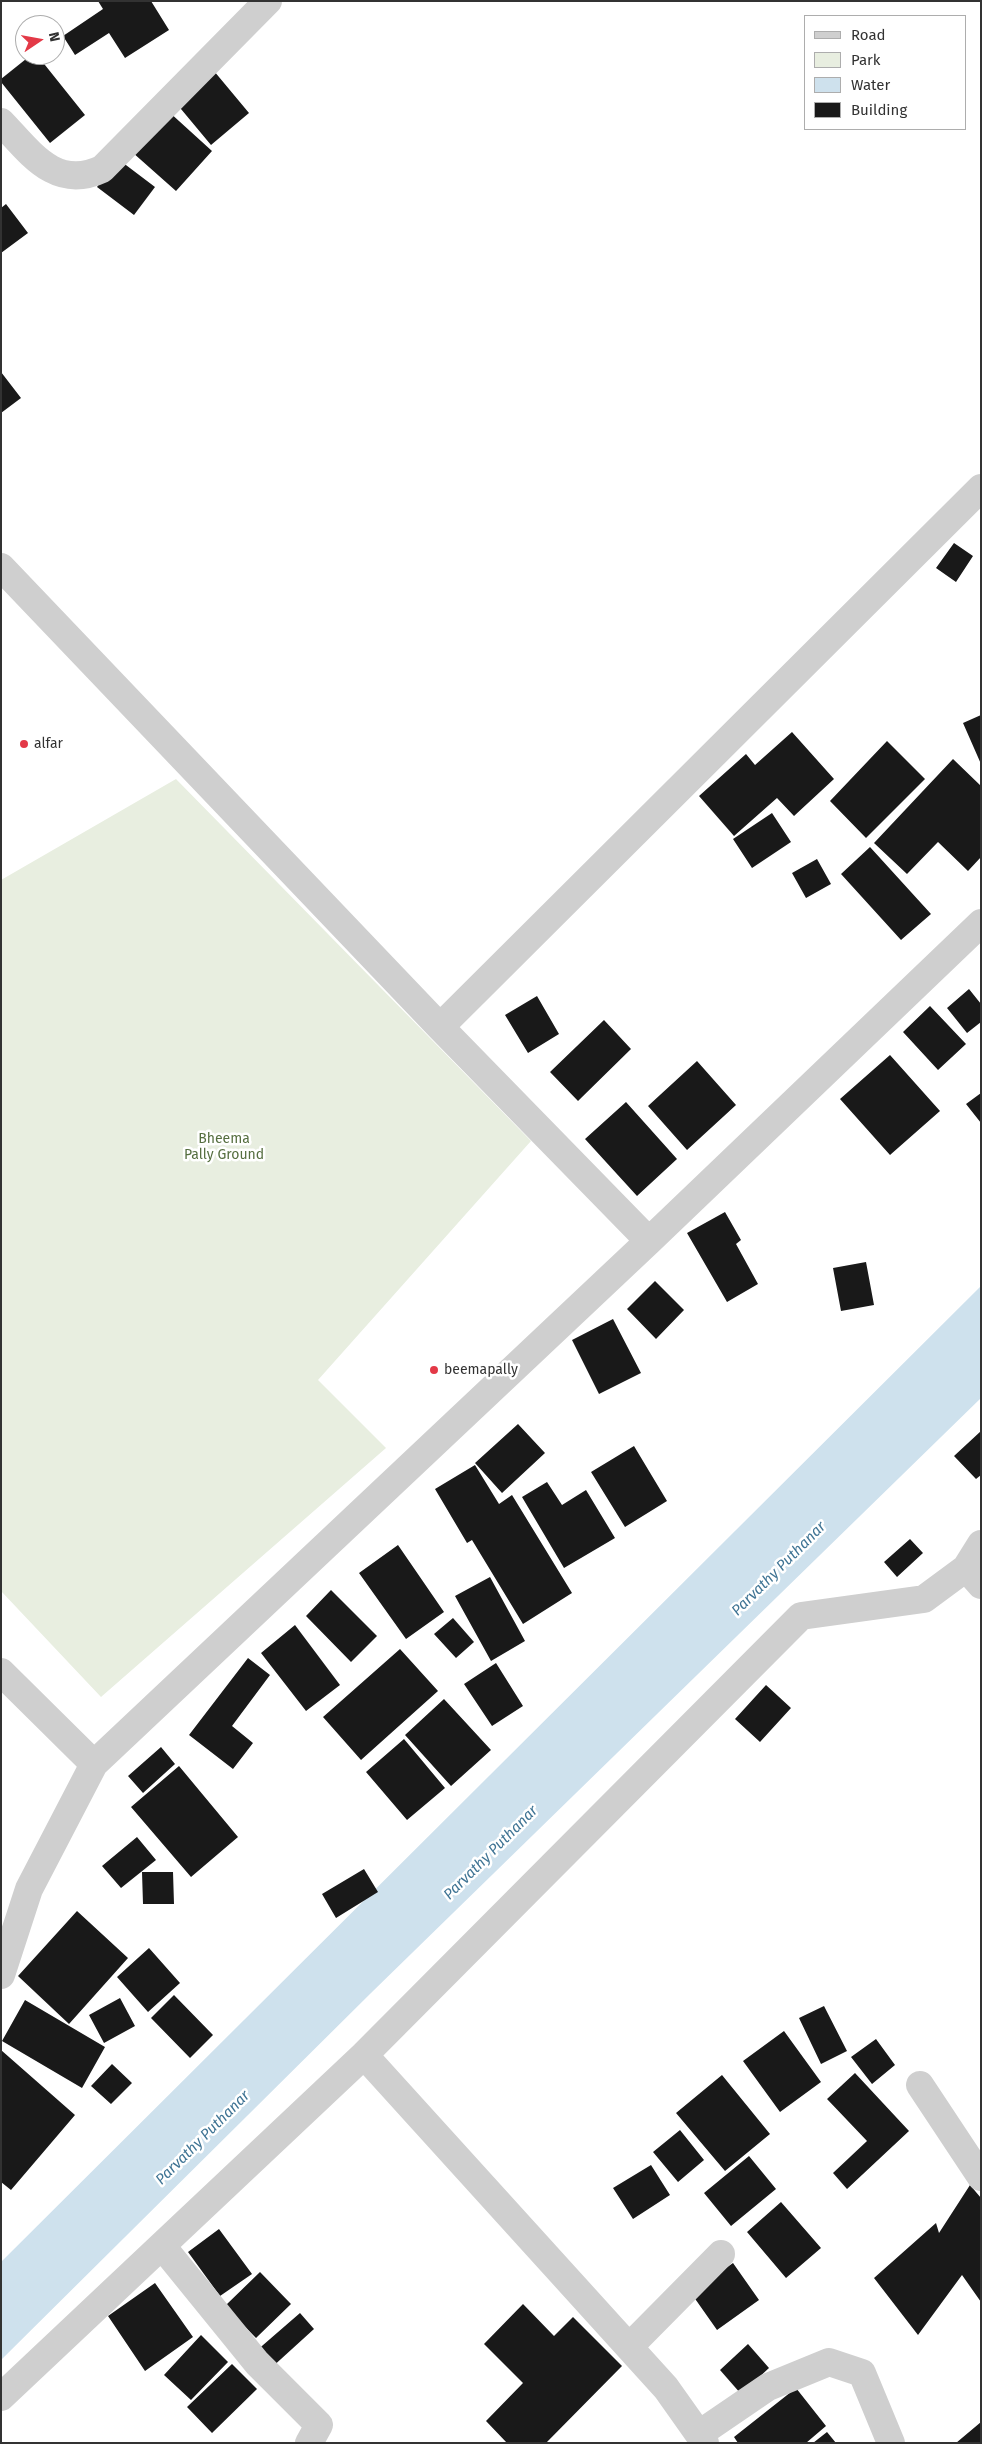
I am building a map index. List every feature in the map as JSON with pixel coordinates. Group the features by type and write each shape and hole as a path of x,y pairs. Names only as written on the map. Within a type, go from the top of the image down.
{"street":[{"path":"1,122 36,159 53,171 73,176 89,175 102,169 268,1"},
{"path":"440,1027 981,488"},
{"path":"1,567 440,1027 649,1241"},
{"path":"1,1975 29,1889 94,1764 649,1241 981,923"},
{"path":"1,2397 364,2055 800,1616 924,1599 973,1576 981,1544"},
{"path":"1,1672 94,1764"},
{"path":"364,2055 666,2388 702,2438 768,2387 829,2362 862,2373 890,2443"},
{"path":"920,2085 981,2178"},
{"path":"162,2246 257,2364 319,2425 309,2443"},
{"path":"629,2347 721,2254"}],"green space":[{"name":"Bheema Pally Ground","path":"176,779 531,1141 318,1380 386,1448 101,1697 1,1591 1,880"}],"water":[{"name":"Parvathy Puthanar","path":"981,1286 981,1398 371,1993 1,2360 1,2262"}],"building":[{"path":"98,1 151,1 169,30 125,58 109,33 75,55 65,39 65,35 103,9"},
{"path":"18,65 45,65 85,115 50,143 1,82 1,79"},
{"path":"214,71 249,113 211,145 176,103"},
{"path":"168,111 212,151 176,191 132,152"},
{"path":"118,159 155,187 134,215 97,187"},
{"path":"6,204 28,233 1,253 1,208"},
{"path":"1,372 21,398 1,413"},
{"path":"954,543 973,556 956,582 936,568"},
{"path":"981,715 981,764 963,723"},
{"path":"792,732 834,779 794,816 777,798 734,836 699,796 746,754 755,765"},
{"path":"887,741 925,779 866,838 830,801"},
{"path":"953,759 981,786 981,857 968,871 938,842 907,874 874,843"},
{"path":"772,813 791,842 752,868 733,839"},
{"path":"870,847 931,914 901,940 841,874"},
{"path":"817,859 831,884 806,898 792,873"},
{"path":"969,989 981,1004 981,1022 967,1033 947,1008"},
{"path":"537,996 559,1034 528,1053 505,1015"},
{"path":"930,1006 966,1044 938,1070 903,1032"},
{"path":"604,1020 631,1049 578,1101 550,1072"},
{"path":"890,1055 940,1111 890,1155 840,1099"},
{"path":"697,1061 736,1105 687,1150 648,1106"},
{"path":"981,1093 981,1123 966,1104"},
{"path":"626,1102 677,1159 637,1196 585,1139"},
{"path":"725,1212 741,1240 736,1244 758,1284 727,1302 687,1233"},
{"path":"866,1262 874,1305 841,1311 833,1268"},
{"path":"655,1281 684,1310 656,1339 627,1309"},
{"path":"613,1319 641,1373 599,1394 572,1340"},
{"path":"518,1424 545,1453 502,1493 475,1463"},
{"path":"981,1431 981,1475 976,1479 954,1456"},
{"path":"634,1446 667,1501 625,1527 591,1472"},
{"path":"475,1465 499,1504 512,1495 572,1593 523,1624 472,1540 467,1543 435,1489"},
{"path":"547,1482 562,1505 586,1490 615,1538 564,1568 522,1497"},
{"path":"910,1539 923,1553 897,1577 884,1562"},
{"path":"398,1545 444,1612 406,1639 359,1573"},
{"path":"490,1577 525,1641 491,1661 455,1596"},
{"path":"331,1590 377,1636 351,1662 306,1616"},
{"path":"453,1618 474,1642 456,1658 434,1634"},
{"path":"295,1625 340,1685 306,1711 261,1653"},
{"path":"400,1649 438,1691 361,1760 323,1717"},
{"path":"248,1658 270,1675 232,1726 253,1743 233,1769 189,1735"},
{"path":"496,1663 523,1706 492,1726 464,1684"},
{"path":"766,1685 791,1708 760,1742 735,1719"},
{"path":"444,1699 491,1750 451,1786 405,1735"},
{"path":"404,1739 445,1788 407,1820 366,1772"},
{"path":"161,1747 175,1764 143,1793 128,1776"},
{"path":"179,1766 238,1837 191,1877 131,1807"},
{"path":"137,1837 156,1860 121,1888 102,1866"},
{"path":"364,1869 378,1892 336,1918 322,1894"},
{"path":"142,1872 173,1872 174,1904 143,1904"},
{"path":"77,1911 128,1958 69,2024 18,1976"},
{"path":"149,1948 180,1983 148,2012 117,1977"},
{"path":"174,1995 213,2035 190,2058 151,2018"},
{"path":"120,1998 135,2026 104,2043 89,2015"},
{"path":"25,2000 105,2047 82,2088 2,2041"},
{"path":"824,2006 847,2051 821,2064 799,2018"},
{"path":"784,2031 821,2082 780,2112 743,2061"},
{"path":"876,2039 895,2065 872,2084 851,2057"},
{"path":"1,2050 75,2115 11,2190 1,2182"},
{"path":"112,2064 132,2083 111,2104 91,2086"},
{"path":"855,2073 909,2131 847,2189 833,2173 867,2141 827,2099"},
{"path":"722,2075 770,2134 725,2171 676,2113"},
{"path":"680,2130 704,2160 678,2182 653,2152"},
{"path":"749,2156 776,2189 731,2226 704,2193"},
{"path":"651,2165 670,2195 633,2219 613,2188"},
{"path":"970,2185 981,2198 981,2302 962,2275 918,2335 874,2278 936,2223 939,2233"},
{"path":"781,2202 821,2248 786,2278 747,2232"},
{"path":"219,2229 252,2274 220,2296 188,2252"},
{"path":"733,2263 759,2300 717,2330 691,2293"},
{"path":"260,2272 291,2304 256,2338 225,2306"},
{"path":"155,2283 193,2337 145,2371 108,2316"},
{"path":"523,2304 554,2336 573,2317 622,2366 546,2443 507,2443 486,2421 523,2383 484,2344"},
{"path":"300,2313 314,2329 270,2369 255,2352"},
{"path":"201,2335 228,2362 191,2400 164,2375"},
{"path":"748,2344 769,2368 741,2394 720,2370"},
{"path":"232,2364 257,2389 212,2433 187,2407"},
{"path":"796,2388 826,2426 806,2443 738,2443 734,2437"},
{"path":"981,2422 981,2443 956,2443"},
{"path":"827,2432 836,2443 813,2443"}],"place":[{"name":"alfar","path":"24,744"},
{"name":"beemapally","path":"434,1370"}]}
